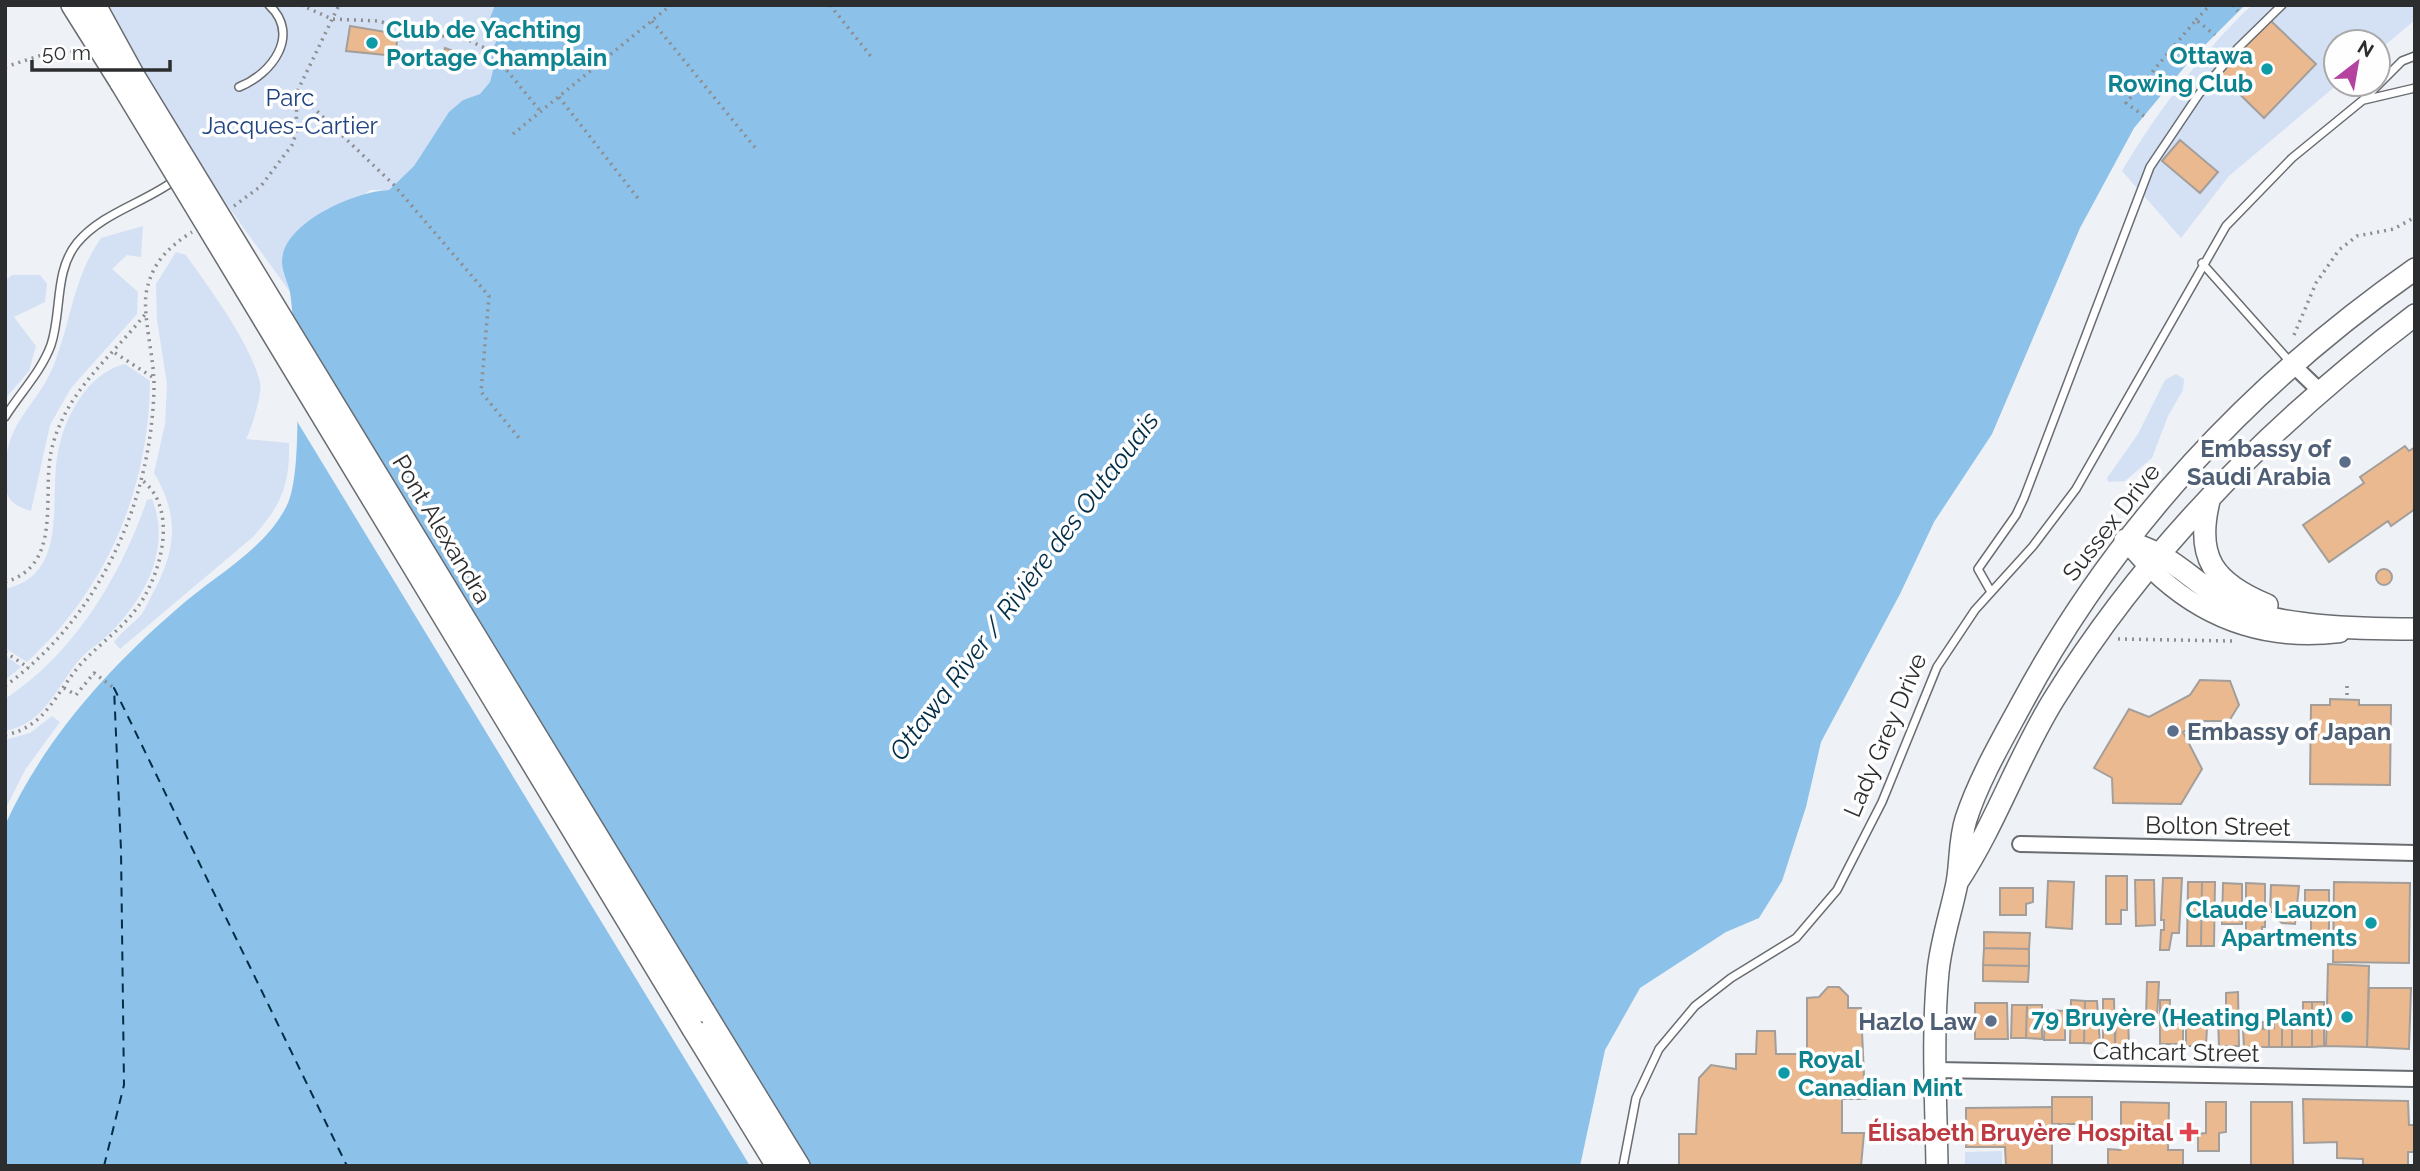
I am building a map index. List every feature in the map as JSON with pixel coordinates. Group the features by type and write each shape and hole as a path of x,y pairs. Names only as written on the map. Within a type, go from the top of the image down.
{"main road":[{"path":"72,5 128,80 777,1166"},
{"path":"95,5 128,80"},
{"name":"Pont Alexandra","path":"128,80 799,1166"},
{"name":"Sussex Drive","path":"1937,1166 1938,971 1957,883 1959,845 1966,818 2005,733 2053,648 2125,540 2191,463 2292,364 2415,269"},
{"name":"Sussex Drive","path":"1957,883 1990,828 2052,702 2101,629 2153,561 2258,447 2320,391 2415,315"},
{"path":"2209,499 2202,540 2214,568 2230,585 2247,597 2318,623"},
{"path":"2125,540 2153,561 2248,612 2273,619 2375,629 2415,629"}],"street":[{"path":"2292,364 2320,391"},
{"path":"2153,561 2196,602 2253,631 2314,636 2375,629"},
{"name":"Bolton Street","path":"2020,845 2415,853"},
{"name":"Cathcart Street","path":"1936,1069 2415,1079"}],"lane":[{"path":"239,87 267,68 277,58 282,46 281,24 269,5"},
{"path":"1990,592 1978,569 2016,515 2024,498 2150,167 2199,94 2238,48 2282,5"},
{"name":"Lady Grey Drive","path":"1623,1166 1636,1098 1659,1049 1695,1006 1731,978 1796,938 1830,901 1872,823 1937,667 1956,635 2032,546 2076,489 2202,263 2226,226 2250,198 2363,100 2402,61 2415,56"},
{"name":"Lady Grey Drive","path":"2363,100 2415,88"},
{"path":"5,418 50,348 64,266 76,244 98,223 152,198 201,162"},
{"path":"2202,263 2292,364"}],"path":[{"path":"301,5 332,19 378,21 405,28 414,34 462,37 491,51 541,111"},
{"path":"231,208 261,186 292,145 296,134 297,92 339,5"},
{"path":"513,134 671,5"},
{"path":"830,5 873,59"},
{"path":"2144,116 2126,103 2210,5"},
{"path":"2232,5 2238,11"},
{"path":"2196,20 2215,35"},
{"path":"652,21 757,150"},
{"path":"5,67 48,53 59,58 66,57 82,46"},
{"path":"297,92 394,185 489,296 481,392 519,438"},
{"path":"559,97 640,201"},
{"path":"2294,335 2316,283 2339,250 2357,236 2394,229 2415,217"},
{"path":"5,687 29,668 74,620 92,595 119,543 143,481 153,418 155,377 146,296 160,257 199,228"},
{"path":"5,582 31,569 44,546 48,474 61,418 86,381 148,310"},
{"path":"114,352 155,377"},
{"path":"5,736 19,733 39,721 83,662 132,614 150,589 161,545 162,506 152,488 143,481"},
{"path":"2118,639 2233,641 2241,636"},
{"path":"5,652 29,668"},
{"path":"64,688 76,695 94,673 114,688"},
{"path":"2347,686 2347,700"}],"green space":[{"name":"Parc Jacques-Cartier","path":"95,5 495,5 492,32 496,42 491,51 493,70 490,82 480,94 463,100 450,112 414,166 389,190 370,190 282,262 290,292 134,76"},
{"name":"Ottawa Rowing Club","path":"2252,5 2415,5 2415,20 2392,39 2392,28 2322,28 2322,98 2229,176 2181,238 2122,171 2181,84"},
{"path":"143,226 141,257 127,255 112,269 138,292 137,314 71,388 50,425 31,511 24,509 11,500 6,491 6,458 10,441 55,362 84,268 101,238"},
{"path":"176,252 186,255 218,300 255,366 260,382 260,394 246,439 289,443 288,471 277,505 253,537 120,649 114,642 143,612 162,575 171,546 168,503 154,473 165,424 167,384 157,320 156,284"},
{"path":"12,275 40,275 47,284 45,302 14,317 36,346 29,371 5,399 5,281"},
{"path":"125,364 150,381 142,460 132,498 101,569 80,602 27,662 5,648 5,589 26,581 40,567 48,550 53,531 59,447 73,410 94,381 109,370"},
{"path":"2176,374 2184,379 2183,390 2168,416 2152,458 2125,481 2108,482 2107,478 2138,434 2165,380"},
{"path":"152,499 159,536 156,554 151,572 133,605 109,634 80,659 40,713 19,727 5,731 5,699 53,659 74,636 109,585 147,500"},
{"path":"5,655 21,667 5,680"},
{"path":"52,716 60,722 25,770 5,810 5,740 30,733"},
{"path":"2002,1151 2002,1166 1965,1166 1965,1152"}],"water":[{"name":"Ottawa River / Rivière des Outaouais","path":"495,5 2245,5 2192,58 2134,128 2080,228 1992,434 1934,522 1900,594 1821,742 1806,807 1782,881 1759,918 1726,932 1640,988 1605,1050 1580,1166 5,1166 5,825 38,764 102,681 178,608 239,561 279,519 288,503 293,485 297,431 292,312 282,262 285,247 294,234 323,211 359,196 389,190 414,166 449,112 463,100 480,94 490,82 493,70 491,51 496,42 490,18"}],"pier":[{"path":"291,361 808,1166 750,1166 292,413"}],"building":[{"name":"Ottawa Rowing Club","path":"2270,20 2316,64 2264,118 2219,74"},
{"name":"Club de Yachting Portage Champlain","path":"350,26 398,34 395,56 346,51"},
{"path":"445,48 462,54 458,64 442,58"},
{"path":"2180,140 2218,172 2200,193 2162,161"},
{"path":"2405,446 2409,451 2415,447 2415,509 2391,526 2388,521 2329,562 2303,525 2364,483 2360,477"},
{"path":"2384,569 2390,571 2390,583 2384,585 2378,583 2376,577 2378,571"},
{"path":"2200,680 2230,681 2239,705 2229,721 2204,721 2183,732 2202,769 2181,804 2113,803 2112,778 2094,768 2129,709 2149,717 2190,695"},
{"path":"2330,699 2359,700 2359,705 2391,705 2390,785 2310,784 2311,705 2330,705"},
{"path":"2106,876 2127,876 2127,910 2121,910 2121,924 2106,924"},
{"path":"2163,878 2182,878 2179,933 2172,933 2169,950 2160,950 2161,930 2164,930 2164,920 2161,920"},
{"path":"2135,880 2154,880 2155,925 2136,926"},
{"path":"2048,881 2074,882 2072,929 2046,927"},
{"path":"2188,882 2202,882 2201,946 2187,946"},
{"path":"2202,882 2215,882 2214,946 2201,946"},
{"name":"Claude Lauzon Apartments","path":"2334,882 2410,883 2409,963 2333,962"},
{"path":"2223,883 2242,884 2242,924 2222,924"},
{"path":"2246,883 2265,884 2265,927 2262,927 2262,937 2246,932 2246,915 2251,915 2251,908 2246,908"},
{"path":"2271,885 2299,886 2295,924 2282,923 2276,918 2276,912 2270,912"},
{"path":"2000,888 2033,888 2033,902 2026,904 2026,915 2000,915"},
{"path":"2305,890 2329,890 2329,946 2315,946 2315,933 2311,933 2311,909 2305,909"},
{"path":"1984,932 2030,933 2029,949 1984,948"},
{"path":"1984,948 2029,949 2029,966 1983,965"},
{"name":"79 Bruyère (Heating Plant)","path":"2328,964 2369,966 2367,1047 2326,1046"},
{"path":"1983,965 2029,966 2028,982 1983,981"},
{"path":"2147,982 2159,982 2157,1018 2146,1018"},
{"name":"Royal Canadian Mint","path":"1828,987 1839,987 1848,996 1848,1008 1861,1008 1865,1099 1842,1099 1842,1133 1864,1133 1861,1166 1679,1166 1679,1134 1696,1134 1699,1078 1711,1065 1736,1069 1736,1054 1756,1054 1757,1031 1775,1031 1776,1054 1807,1054 1807,998 1819,997"},
{"path":"2369,988 2411,988 2409,1049 2367,1047"},
{"path":"2238,992 2239,1046 2219,1046 2218,1018 2226,1018 2226,993"},
{"path":"2103,999 2114,999 2115,1045 2103,1045"},
{"path":"2071,1000 2085,1001 2084,1043 2070,1043"},
{"path":"2160,1000 2170,1000 2169,1024 2183,1024 2183,1044 2160,1044"},
{"path":"2085,1001 2097,1001 2100,1044 2084,1043"},
{"path":"2303,1002 2312,1002 2312,1047 2292,1047 2292,1021 2303,1021"},
{"path":"2312,1002 2324,1002 2324,1046 2312,1047"},
{"name":"Hazlo Law","path":"1975,1003 2007,1003 2008,1039 1975,1039"},
{"path":"2012,1005 2027,1005 2026,1038 2011,1038"},
{"path":"2027,1005 2042,1005 2042,1039 2026,1038"},
{"path":"2045,1010 2065,1011 2065,1040 2044,1040"},
{"path":"2186,1012 2198,1012 2198,1027 2207,1027 2206,1046 2186,1046"},
{"path":"2274,1012 2282,1012 2282,1047 2269,1047 2269,1028 2274,1028"},
{"path":"2282,1012 2292,1012 2292,1047 2282,1047"},
{"path":"2128,1019 2129,1045 2115,1045 2116,1020"},
{"path":"2263,1022 2263,1029 2269,1028 2269,1047 2244,1047 2243,1029 2252,1028 2252,1023"},
{"path":"2052,1097 2092,1097 2092,1124 2052,1124"},
{"path":"2303,1099 2408,1101 2409,1125 2415,1125 2415,1152 2408,1152 2408,1166 2363,1166 2363,1159 2337,1158 2337,1142 2304,1143"},
{"path":"2121,1102 2169,1103 2168,1150 2183,1150 2183,1166 2108,1166 2108,1149 2121,1150"},
{"path":"2206,1102 2226,1102 2226,1132 2219,1133 2219,1151 2198,1151 2198,1134 2206,1133"},
{"path":"2251,1102 2292,1102 2293,1166 2251,1166"},
{"path":"2052,1107 2052,1166 2006,1166 2005,1147 1966,1147 1966,1108"}],"ferry route":[{"path":"104,1166 124,1085 121,850 114,688 347,1166"}],"place":[{"name":"Club de Yachting Portage Champlain","path":"372,43"},
{"name":"Ottawa Rowing Club","path":"2267,69"},
{"name":"Embassy of Saudi Arabia","path":"2345,462"},
{"name":"Embassy of Japan","path":"2173,731"},
{"name":"Claude Lauzon Apartments","path":"2371,923"},
{"name":"79 Bruyère (Heating Plant)","path":"2347,1017"},
{"name":"Hazlo Law","path":"1991,1021"},
{"name":"Royal Canadian Mint","path":"1784,1073"},
{"name":"Élisabeth Bruyère Hospital","path":"2189,1132"}]}
